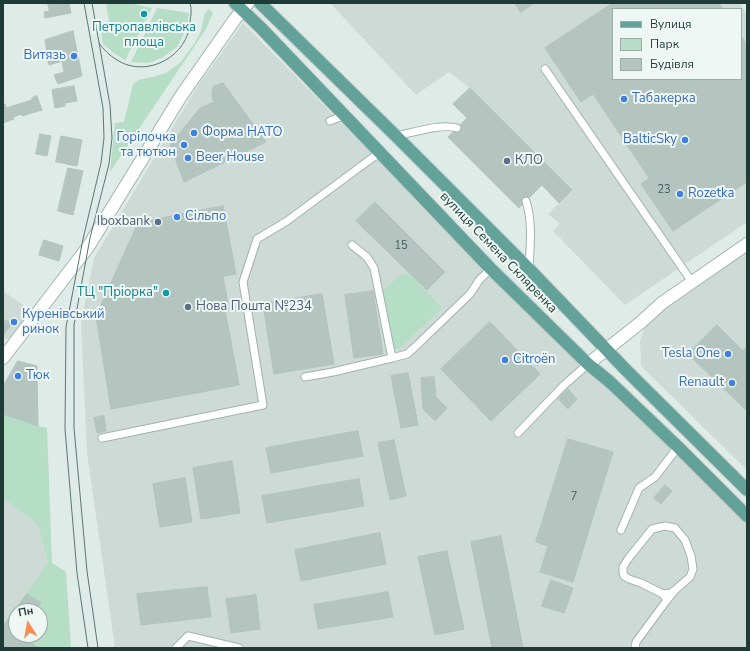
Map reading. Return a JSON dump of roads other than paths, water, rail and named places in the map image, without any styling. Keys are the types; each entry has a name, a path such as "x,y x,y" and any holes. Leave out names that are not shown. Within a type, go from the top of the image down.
{"main road":[{"name":"вулиця Семена Скляренка","path":"260,3 529,269 606,350 745,484"},
{"name":"вулиця Семена Скляренка","path":"242,5 262,28 491,269 588,364 610,382 678,447 747,516"}],"street":[{"path":"3,358 88,247 181,96 242,5"},
{"path":"588,364 640,323 662,303 747,244"}],"lane":[{"path":"545,69 692,282"},
{"path":"396,136 442,126 457,128"},
{"path":"102,438 263,405 256,373 243,282 257,239 287,220 381,152"},
{"path":"526,201 529,211 531,241 529,269"},
{"path":"352,245 367,258 374,268 392,358"},
{"path":"305,377 333,372 406,354 470,294 480,279 491,269"},
{"path":"518,433 563,386 588,364"},
{"path":"621,530 639,488 655,477 678,447"},
{"path":"635,646 665,597 692,574 693,569 691,556 685,540 675,528 665,526 652,530 628,559 623,572 624,576 629,579 641,583 665,597"},
{"path":"176,648 188,636 239,648"}],"tram line":[{"path":"84,3 103,108 104,138 101,163 83,239 66,327 65,429 77,573 88,648"},
{"path":"92,3 110,105 112,138 109,164 90,238 74,325 74,428 87,571 98,648"},
{"path":"99,43 117,60 129,65 141,67 164,61 174,54 182,45 188,34 191,14 190,3"}],"place":[{"name":"Петропавлівська площа","path":"144,14"},
{"name":"Витязь","path":"74,56"},
{"name":"Табакерка","path":"624,99"},
{"name":"Форма НАТО","path":"194,133"},
{"name":"BalticSky","path":"685,140"},
{"name":"Горілочка та тютюн","path":"184,145"},
{"name":"Beer House","path":"188,158"},
{"name":"КЛО","path":"507,161"},
{"name":"Rozetka","path":"680,194"},
{"name":"Сільпо","path":"177,217"},
{"name":"Iboxbank","path":"158,222"},
{"name":"ТЦ \"Пріорка\"","path":"166,293"},
{"name":"Нова Пошта №234","path":"188,307"},
{"name":"Куренівський ринок","path":"14,322"},
{"name":"Tesla One","path":"728,354"},
{"name":"Citroën","path":"505,360"},
{"name":"Тюк","path":"18,376"},
{"name":"Renault","path":"732,383"}]}
